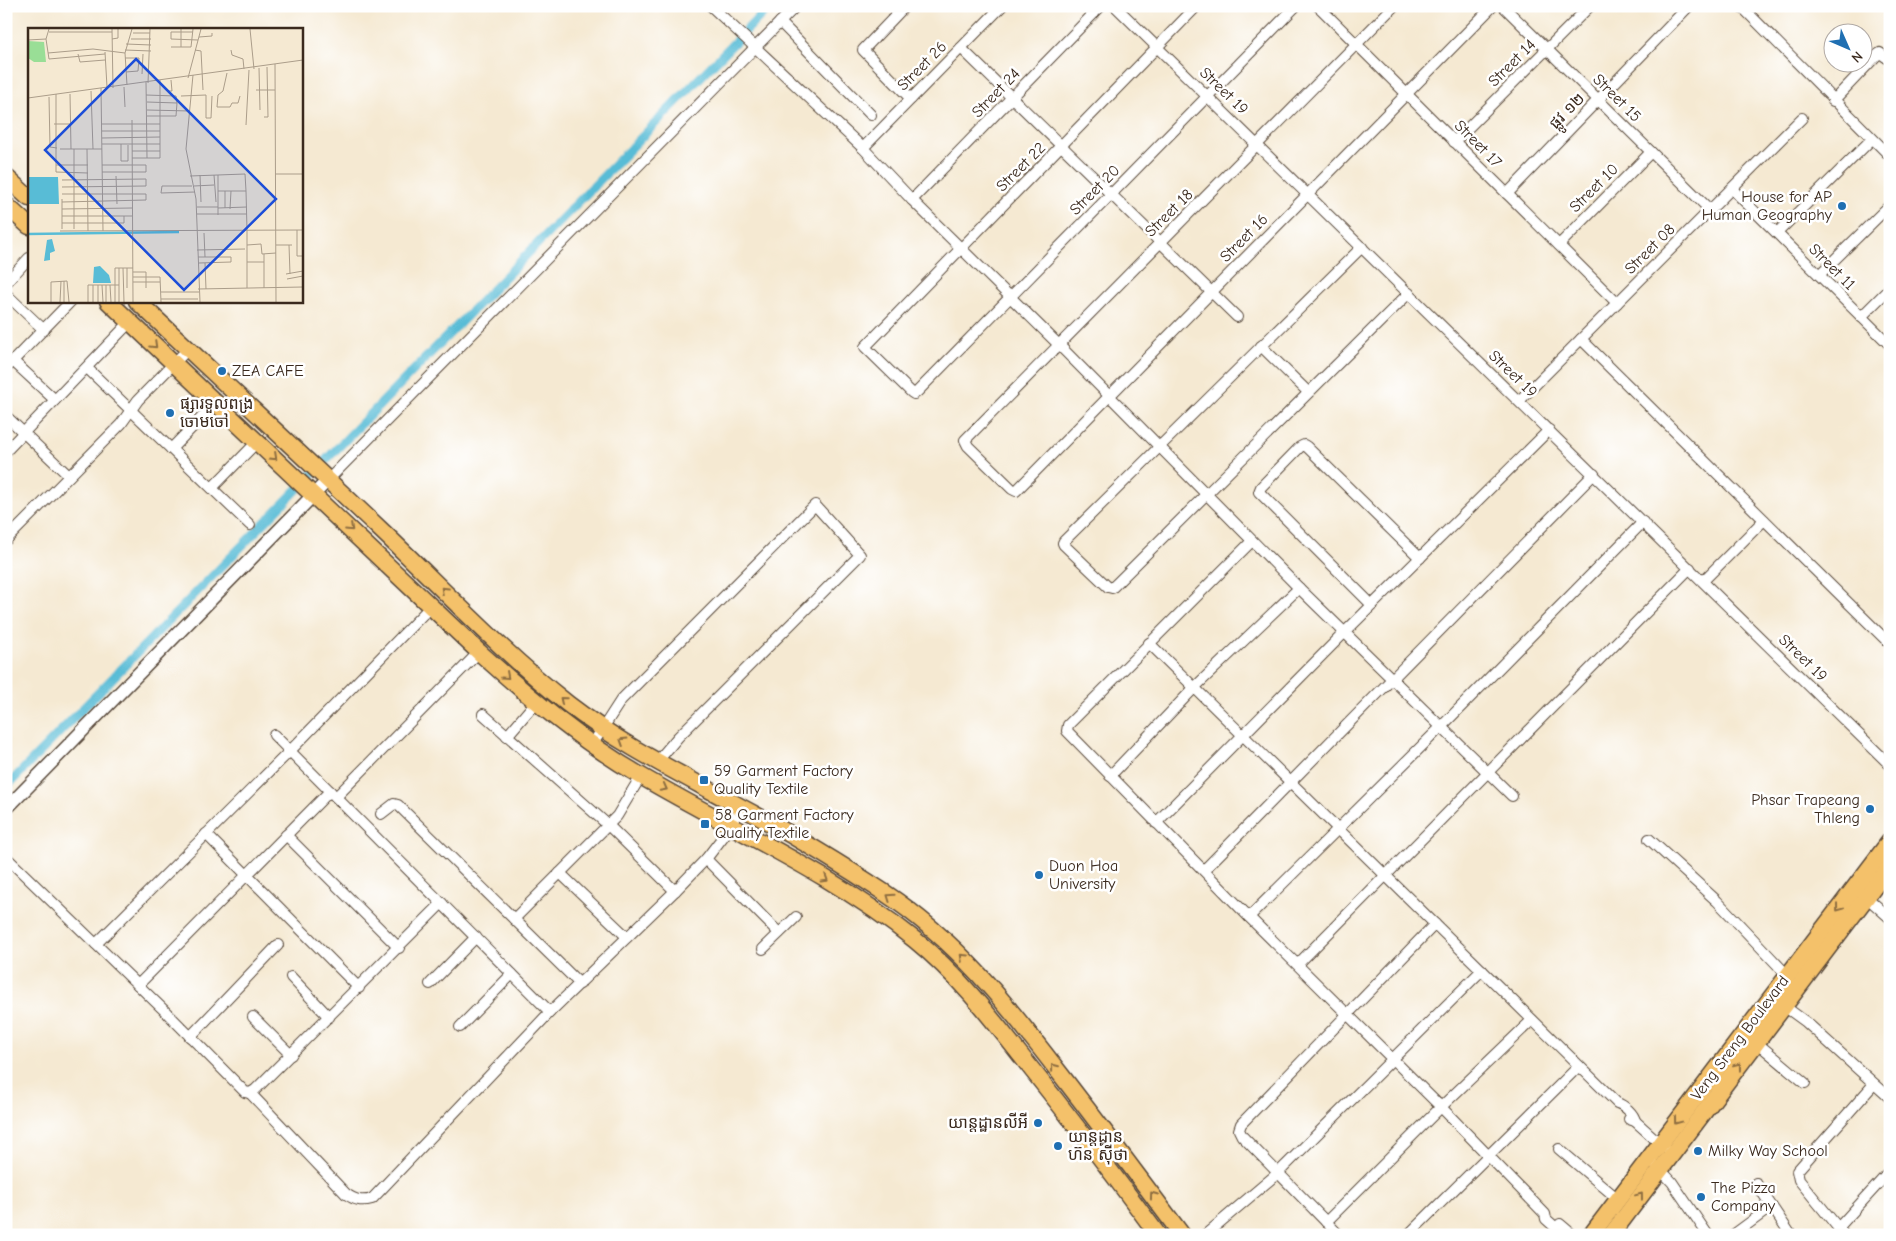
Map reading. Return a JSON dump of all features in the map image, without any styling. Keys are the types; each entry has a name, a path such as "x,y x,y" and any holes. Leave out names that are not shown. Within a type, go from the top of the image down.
{"main road":[{"path":"6,177 28,197"},
{"path":"6,205 28,225"},
{"path":"109,302 479,652 536,702 592,745 641,776 783,854 875,910 914,940 948,970 979,1004 1054,1098 1158,1235"},
{"path":"138,302 546,686 572,707 656,763 741,807 886,894 929,926 962,956 994,991 1139,1175 1182,1235"},
{"name":"Veng Sreng Boulevard","path":"1666,1149 1784,1006 1861,892 1890,841"},
{"name":"Veng Sreng Boulevard","path":"1611,1235 1655,1164 1788,976 1861,892 1890,866"},
{"path":"914,940 929,926"},
{"path":"979,1004 994,991"},
{"name":"Veng Sreng Boulevard","path":"1591,1235 1617,1201 1655,1164"}],"street":[{"path":"711,6 863,148 912,200 1110,396 1299,588 1512,796"},
{"path":"6,810 320,472 796,6"},
{"path":"905,6 863,50 911,99"},
{"name":"Street 26","path":"863,148 1002,6"},
{"name":"Street 24","path":"912,200 1101,6"},
{"name":"Street 19","path":"1115,6 1890,765"},
{"name":"Street 22","path":"914,394 865,347 1197,6"},
{"name":"Street 20","path":"914,394 1296,6"},
{"name":"Street 17","path":"1318,6 1617,303"},
{"name":"Street 18","path":"1016,490 1012,489 968,446 965,440 1394,6"},
{"name":"Street 16","path":"1016,490 1493,6"},
{"name":"Street 15","path":"1503,6 1710,210"},
{"name":"Street 14","path":"1454,142 1590,6"},
{"name":"ផ្លូវ ១២","path":"1507,194 1689,6"},
{"path":"1741,6 1833,101 1890,156"},
{"path":"780,22 871,115"},
{"path":"961,48 1237,317"},
{"path":"1833,101 1880,53 1890,60"},
{"name":"Street 08","path":"1519,401 1802,118"},
{"path":"1777,233 1872,139"},
{"name":"Street 10","path":"1559,245 1651,152"},
{"name":"Street 11","path":"1732,188 1890,345"},
{"path":"1819,275 1890,205"},
{"path":"1362,248 1064,541 1064,545 1110,589 1409,293"},
{"path":"6,283 28,259"},
{"path":"1861,316 1890,288"},
{"path":"6,294 44,330"},
{"path":"55,400 10,364 69,302"},
{"path":"6,451 130,322"},
{"path":"1580,339 1890,644"},
{"path":"1261,346 1308,392"},
{"path":"7,537 122,424 138,400 188,349"},
{"path":"87,368 250,525"},
{"path":"171,449 216,403"},
{"path":"6,416 69,476"},
{"path":"1156,823 1548,430"},
{"path":"212,488 257,442"},
{"path":"1372,605 1259,492 1300,447 1304,445 1420,558"},
{"path":"1204,870 1594,474"},
{"path":"592,745 621,700 815,505 860,555 678,737 656,763"},
{"path":"1703,581 1764,520"},
{"path":"1249,917 1337,828 1442,727 1643,522"},
{"path":"1252,541 1068,725 1067,731 1545,1214 1550,1215 1573,1235"},
{"path":"1298,964 1690,568"},
{"path":"1110,776 1195,687 1299,588"},
{"path":"96,944 431,606"},
{"path":"1150,643 1532,1020 1617,1103 1634,1116 1635,1121 1666,1149"},
{"path":"138,985 286,835 333,794 479,652"},
{"path":"507,736 536,702"},
{"path":"483,714 608,825 675,891"},
{"path":"274,735 550,1012"},
{"path":"514,919 617,816 641,776"},
{"path":"381,814 394,804 398,805 580,984"},
{"path":"6,857 245,1092 250,1093 346,1194 364,1201 372,1200 550,1012 706,859 732,825 741,807"},
{"path":"206,834 359,988"},
{"path":"286,835 399,948"},
{"path":"1649,839 1717,901 1788,976"},
{"path":"706,859 779,933"},
{"path":"560,873 627,937"},
{"path":"1861,892 1890,918"},
{"path":"250,1093 359,988 442,903"},
{"path":"763,949 796,917"},
{"path":"1339,1235 1242,1136 1239,1130 1241,1124 1435,924"},
{"path":"430,984 476,938"},
{"path":"190,1037 278,945"},
{"path":"1205,1235 1278,1173 1482,970"},
{"path":"460,1028 512,974"},
{"path":"291,977 329,1017"},
{"path":"1784,1006 1806,1022 1890,1098"},
{"path":"253,1017 291,1055"},
{"path":"1326,1222 1441,1107 1532,1020"},
{"path":"1756,1042 1805,1083"},
{"path":"1408,1235 1579,1066"},
{"path":"1874,1084 1797,1171 1799,1180 1841,1232 1890,1171"},
{"path":"1559,1149 1606,1188 1617,1201"},
{"path":"1655,1164 1672,1182 1708,1235"},
{"path":"1756,1183 1791,1235"},
{"path":"1733,1235 1771,1207"},
{"path":"1545,1214 1546,1220 1564,1235"}],"waterway":[{"path":"6,787 770,6"}],"place":[{"name":"House for AP Human Geography","path":"1842,206"},
{"name":"ZEA CAFE","path":"222,371"},
{"name":"ផ្សារទួលពង្រ ចោមចៅ","path":"170,413"},
{"name":"59 Garment Factory Quality Textile","path":"704,780"},
{"name":"Phsar Trapeang Thleng","path":"1870,809"},
{"name":"58 Garment Factory Quality Textile","path":"705,824"},
{"name":"Duon Hoa University","path":"1039,875"},
{"name":"យាន្ដដ្ឋានលីអី","path":"1038,1123"},
{"name":"យាន្ដដ្ឋាន ហ៊ន ស៊ីថា","path":"1058,1146"},
{"name":"Milky Way School","path":"1698,1151"},
{"name":"The Pizza Company","path":"1701,1197"}]}
